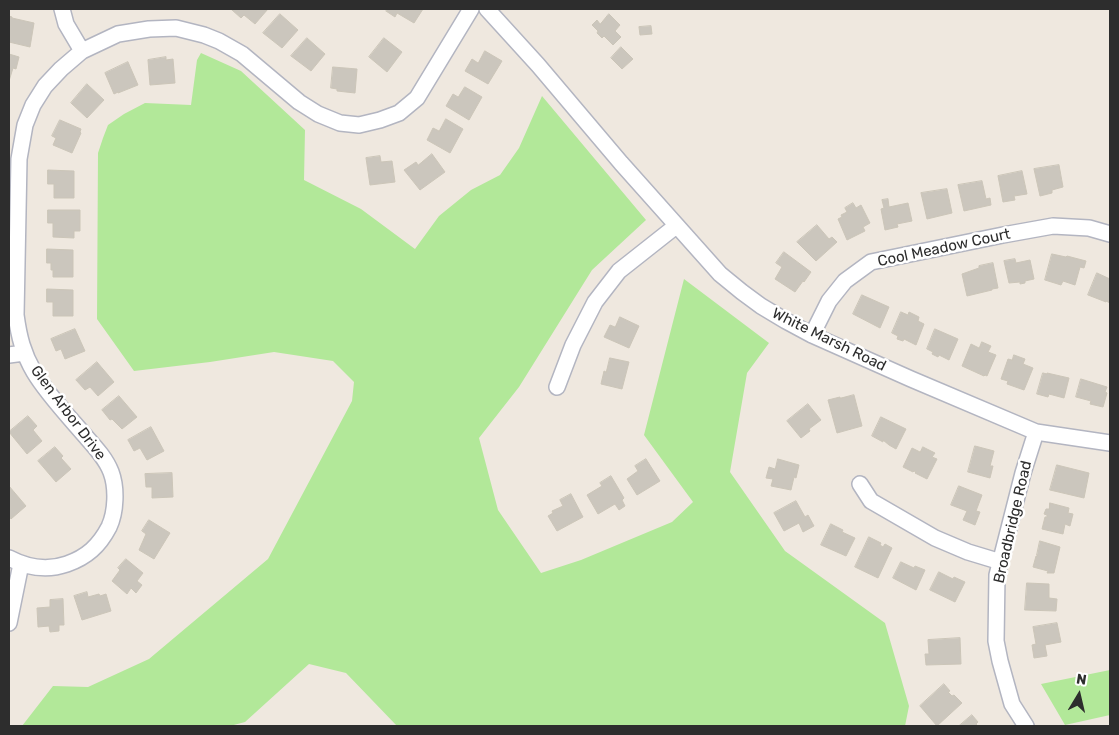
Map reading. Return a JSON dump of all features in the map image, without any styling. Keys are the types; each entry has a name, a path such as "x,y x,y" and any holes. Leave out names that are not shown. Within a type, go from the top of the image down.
{"street":[{"path":"62,9 66,24 82,51"},
{"name":"Glen Arbor Drive","path":"15,561 40,568 59,566 79,560 102,540 112,520 116,498 112,473 102,455 35,374 24,353 20,338 16,315 19,159 25,125 33,104 44,86 82,51 118,34 150,29 176,28 204,35 242,54 299,102 318,114 340,123 359,124 380,120 399,113 417,98 471,9"},
{"name":"White Marsh Road","path":"487,9 720,274 761,306 786,322 812,335 911,380 1036,432 1110,443"},
{"path":"557,387 572,345 595,302 619,271 676,226"},
{"name":"Cool Meadow Court","path":"812,335 829,301 844,281 871,262 1053,226 1089,228 1110,234"},
{"path":"9,355 24,353"},
{"name":"Broadbridge Road","path":"1026,726 1012,704 996,641 998,575 1023,473 1036,432"},
{"path":"860,484 871,501 935,538 968,552 1001,562"},
{"path":"9,623 15,561"}],"green space":[{"path":"201,53 241,71 305,130 304,180 361,209 415,249 439,216 471,190 500,175 519,148 542,96 646,220 592,270 519,387 479,438 498,510 541,573 581,560 672,522 693,502 644,435 684,279 769,343 747,373 730,472 785,551 885,623 909,706 905,726 397,726 346,673 309,664 245,722 230,726 22,726 53,686 88,687 149,659 268,559 352,401 354,382 333,361 274,352 134,371 97,319 98,153 108,125 145,103 191,105 197,60"},
{"path":"1110,670 1110,715 1065,725 1041,684"}],"building":[{"path":"268,9 255,24 244,15 241,18 232,10"},
{"path":"388,9 423,9 414,23 397,13 395,17 386,11"},
{"path":"280,14 298,30 282,48 263,33"},
{"path":"609,14 620,25 615,31 621,37 613,45 604,36 602,38 592,25 597,20 600,24"},
{"path":"9,16 34,23 30,47 9,42"},
{"path":"651,26 652,34 640,35 639,27"},
{"path":"307,38 325,54 311,71 291,56"},
{"path":"384,38 402,52 387,72 369,57"},
{"path":"621,47 633,59 622,69 611,58"},
{"path":"485,51 502,61 488,84 465,71 472,59 478,63"},
{"path":"9,54 19,57 16,69 13,68 9,81"},
{"path":"166,57 166,60 173,59 175,83 150,85 148,60"},
{"path":"128,62 138,85 114,94 105,73"},
{"path":"333,67 357,69 355,93 337,91 337,89 331,88"},
{"path":"87,84 104,100 87,118 71,103"},
{"path":"465,87 482,97 469,120 446,106 453,94 458,97"},
{"path":"446,119 463,129 450,153 427,140 433,128 439,131"},
{"path":"60,120 81,129 72,153 53,145 56,138 52,136"},
{"path":"432,154 445,172 420,190 404,170 416,162 418,165"},
{"path":"380,156 381,162 392,161 395,182 370,185 366,158"},
{"path":"1059,165 1063,187 1052,190 1052,193 1040,196 1034,169"},
{"path":"48,170 74,171 74,198 54,198 54,184 48,184"},
{"path":"1022,171 1027,194 1014,196 1015,200 1003,202 998,176"},
{"path":"982,181 986,199 990,198 991,205 964,211 958,185"},
{"path":"947,189 952,213 927,219 921,193"},
{"path":"888,199 889,207 908,203 912,221 897,224 898,227 885,230 881,209 884,208 882,200"},
{"path":"853,203 856,208 861,205 870,223 863,227 865,231 847,240 838,219 847,212 845,208"},
{"path":"48,210 80,210 80,231 74,231 74,238 53,237 53,223 48,223"},
{"path":"817,225 829,239 832,237 837,242 816,261 797,242"},
{"path":"47,249 73,250 73,277 53,277 51,263 47,263"},
{"path":"784,252 811,272 795,292 775,279 782,267 776,263"},
{"path":"1052,254 1086,261 1084,268 1080,267 1075,285 1063,281 1061,285 1045,280"},
{"path":"1015,259 1016,263 1030,260 1034,279 1020,284 1020,282 1009,283 1004,261"},
{"path":"993,263 998,288 967,296 962,274 979,268 979,266"},
{"path":"1097,273 1110,279 1110,303 1088,295"},
{"path":"47,289 73,290 73,316 53,316 53,302 47,302"},
{"path":"862,295 889,307 880,328 853,314"},
{"path":"901,312 908,315 909,312 919,317 918,321 924,324 916,345 904,339 903,341 897,339 898,336 892,333"},
{"path":"620,317 639,326 629,348 604,337 610,325 615,327"},
{"path":"75,329 85,351 65,359 61,349 56,351 51,339"},
{"path":"935,329 958,339 949,360 932,354 933,352 927,349"},
{"path":"982,342 991,346 988,352 996,355 987,376 962,366 971,344 979,348"},
{"path":"1014,355 1025,359 1023,364 1033,368 1024,390 1007,384 1008,381 1001,379 1008,359 1012,360"},
{"path":"610,358 629,362 622,389 601,384"},
{"path":"97,362 114,382 98,396 90,387 85,390 76,380"},
{"path":"1043,373 1069,378 1064,398 1049,394 1048,397 1037,394"},
{"path":"1081,379 1107,387 1103,407 1090,404 1091,401 1076,397"},
{"path":"854,395 862,426 837,433 828,400"},
{"path":"119,396 137,417 122,429 112,419 110,420 102,410"},
{"path":"808,404 821,420 801,438 787,421"},
{"path":"28,416 37,426 33,430 42,441 27,454 9,432"},
{"path":"881,417 906,429 896,449 883,440 883,442 872,436"},
{"path":"151,427 164,451 147,460 140,448 134,451 128,440"},
{"path":"975,446 994,451 990,466 993,466 990,478 968,472"},
{"path":"55,447 63,456 61,458 71,469 56,482 38,461"},
{"path":"923,447 935,453 932,457 937,459 927,479 903,467 912,448 920,452"},
{"path":"646,459 660,481 637,495 627,479 638,471 635,466"},
{"path":"778,459 799,465 791,490 771,486 773,479 766,478 769,467 775,469"},
{"path":"1057,465 1089,473 1084,498 1050,490"},
{"path":"172,473 173,497 152,498 152,487 146,487 145,474"},
{"path":"611,476 624,498 622,500 625,506 619,510 615,504 598,514 587,495 602,486 600,483"},
{"path":"9,486 26,506 11,519 9,516"},
{"path":"959,486 982,495 976,511 980,512 975,525 963,520 967,511 951,505"},
{"path":"571,494 583,517 557,531 548,516 553,513 552,511 563,506 560,500"},
{"path":"796,501 805,517 808,515 814,526 803,532 799,523 784,531 774,513"},
{"path":"1050,503 1069,508 1068,513 1073,514 1070,526 1065,524 1063,534 1042,529 1045,517 1047,517 1044,514 1046,509 1049,509"},
{"path":"149,520 170,533 154,559 139,550 146,534 142,531"},
{"path":"831,524 855,538 846,556 821,545"},
{"path":"869,537 881,543 880,545 883,547 885,544 892,548 878,578 855,567"},
{"path":"1040,541 1060,547 1054,573 1047,573 1048,571 1033,567 1038,555"},
{"path":"126,559 143,573 137,581 142,585 136,593 131,588 127,594 112,581 120,570 118,568"},
{"path":"901,562 914,568 915,566 925,570 916,590 893,578"},
{"path":"939,572 953,579 954,577 965,582 955,602 930,590"},
{"path":"1027,583 1049,584 1049,598 1057,599 1056,611 1025,610"},
{"path":"87,592 88,597 106,594 111,611 82,620 74,596"},
{"path":"63,599 64,625 59,625 59,631 50,632 49,626 38,627 37,608 50,607 50,600"},
{"path":"1057,623 1061,642 1045,645 1047,656 1034,658 1032,645 1036,644 1033,627"},
{"path":"960,638 961,664 926,665 925,654 929,654 928,640"},
{"path":"944,684 950,691 948,692 962,703 937,726 920,706"},
{"path":"972,715 978,722 976,724 978,726 959,726"}]}
